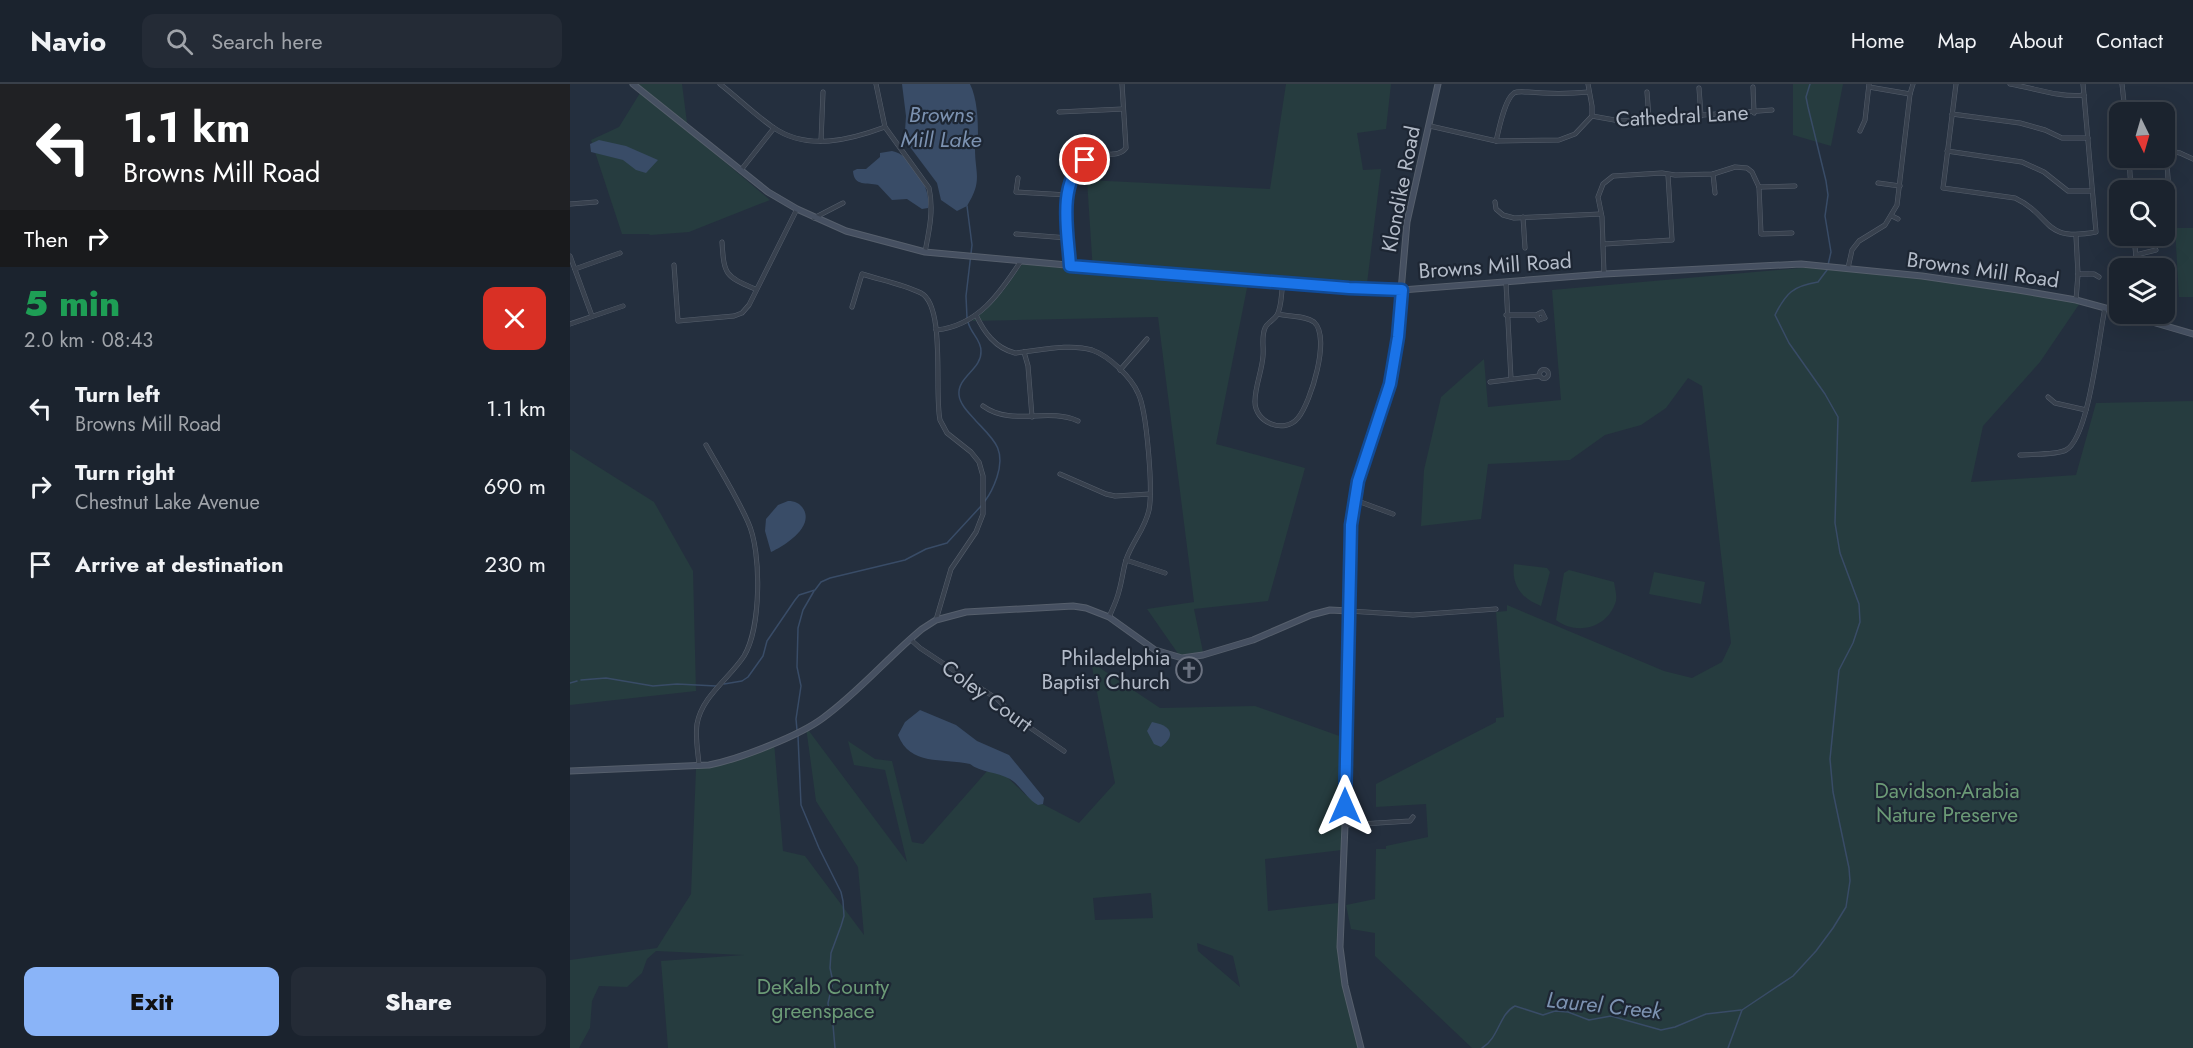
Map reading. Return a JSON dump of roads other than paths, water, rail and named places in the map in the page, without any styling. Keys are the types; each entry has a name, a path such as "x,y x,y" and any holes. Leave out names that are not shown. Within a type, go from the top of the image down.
{"main road":[{"name":"Browns Mill Road","path":"633,84 768,192 797,209 813,218 884,243 925,252 1070,266 1349,288 1402,290 1605,274 1801,264 1922,276 2076,300 2109,309"},
{"name":"Klondike Road","path":"1361,1048 1345,985 1340,947 1354,500 1358,481 1390,384 1398,337 1407,222 1438,84"},
{"path":"2165,324 2193,334"},
{"path":"570,771 699,766 724,762 810,726 834,710 910,639 936,620 966,612 1073,606 1086,608 1109,616 1155,650 1182,658 1203,655 1253,640 1311,615 1330,610 1349,611"}],"street":[{"path":"720,84 774,128 797,137 821,141 840,140 885,127"},
{"path":"876,84 885,127 929,188 931,217 925,252"},
{"path":"1070,266 1066,195 1071,177 1085,160 1098,155 1119,154 1126,148 1122,84"},
{"path":"1430,126 1496,141 1559,140 1575,134 1592,116 1588,84"},
{"path":"1848,268 1852,250 1859,241 1885,225 1897,205 1913,84"},
{"path":"1956,84 1942,190 2015,198 2024,202 2058,233 2076,236 2096,232 2083,84"},
{"path":"2010,84 2066,97 2084,95"},
{"path":"2122,84 2124,102"},
{"path":"1860,131 1865,120 1869,86 1910,94"},
{"path":"1753,87 1754,113"},
{"path":"1699,88 1701,116"},
{"path":"1496,141 1502,115 1514,93 1521,91 1561,94 1589,92"},
{"path":"821,141 822,92"},
{"path":"1647,92 1649,118"},
{"path":"1059,112 1123,110"},
{"name":"Cathedral Lane","path":"1592,116 1615,121 1772,110"},
{"path":"1952,114 2020,123 2045,130 2062,138 2088,138"},
{"path":"741,170 774,128"},
{"path":"1947,151 2022,162 2044,172 2068,191 2092,191"},
{"path":"2175,152 2193,159"},
{"path":"1605,274 1599,191 1609,178 1662,173 1668,175 1713,174 1735,166 1747,168 1752,172 1759,188 1761,234 1792,232"},
{"path":"1752,172 1757,168"},
{"path":"1713,174 1715,193"},
{"path":"1604,244 1672,240 1668,175"},
{"path":"1018,178 1017,192 1066,195"},
{"path":"1878,183 1900,186"},
{"path":"1759,188 1795,186"},
{"path":"570,204 596,202"},
{"path":"1495,202 1496,209 1510,218 1601,213"},
{"path":"813,218 843,203"},
{"path":"674,265 678,321 734,316 745,310 797,209"},
{"path":"1892,216 1898,219"},
{"path":"1523,218 1524,248"},
{"path":"1016,234 1068,238"},
{"path":"2076,236 2078,274 2076,300"},
{"path":"722,242 726,273 733,279 755,289"},
{"path":"2135,246 2136,258"},
{"path":"2136,255 2156,250"},
{"path":"575,269 620,253"},
{"path":"570,256 592,316"},
{"path":"936,330 958,326 992,303 1021,260"},
{"path":"852,307 862,274 921,293 932,306 936,330 940,420 947,433 976,458 982,471 983,514 980,524 951,569 936,620"},
{"path":"2078,274 2094,274 2098,277"},
{"path":"1278,314 1306,318 1320,327 1321,339 1318,364 1300,415 1290,423 1280,425 1269,423 1259,417 1255,398 1263,357 1264,329 1278,314 1283,282"},
{"path":"1506,283 1511,379"},
{"path":"570,324 622,306"},
{"path":"2020,455 2065,451 2075,443 2086,410 2094,374 2104,308"},
{"path":"976,315 984,330 1000,348 1015,353 1064,348 1086,349 1101,355 1134,385 1142,404 1150,494 1146,522 1126,560 1119,594 1109,616"},
{"path":"1506,315 1536,315"},
{"path":"1120,370 1147,339"},
{"path":"1023,352 1028,366 1032,417"},
{"path":"1490,382 1539,376"},
{"path":"2048,398 2055,403 2086,410"},
{"path":"983,406 992,413 1002,416 1058,415 1078,421"},
{"path":"699,766 697,729 701,710 708,698 743,657 753,636 757,613 756,561 749,523 706,445"},
{"path":"1060,474 1115,496 1150,494"},
{"path":"1354,500 1393,514"},
{"path":"1126,560 1166,573"},
{"path":"1349,611 1413,615 1496,609"},
{"name":"Coley Court","path":"910,639 997,699 1019,720 1064,751"},
{"path":"1345,825 1410,821 1413,817"}],"water":[{"name":"Browns Mill Lake","path":"902,84 970,84 977,116 978,135 975,148 977,183 967,206 957,211 941,200 937,183 910,147 905,131 906,116"},
{"path":"599,140 626,146 658,160 646,173 636,170 623,160 591,152 590,144"},
{"path":"892,151 906,158 919,174 927,191 928,208 922,209 907,199 892,200 878,185 856,180 853,171 866,169 880,157 880,153"},
{"path":"788,501 797,503 804,510 806,517 804,523 796,536 771,552 765,531 766,519 778,505"},
{"path":"920,710 956,725 977,741 1009,755 1044,798 1043,804 1038,805 1014,782 1005,777 970,764 928,759 910,752 898,735 905,722"},
{"path":"1152,722 1163,725 1169,731 1169,738 1161,747 1154,744 1147,731"}],"waterway":[{"path":"1810,84 1806,97 1828,195 1825,216 1831,252 1828,265"},
{"path":"967,206 972,245 966,296 967,318"},
{"path":"1728,1048 1742,1010 1793,976 1833,928 1846,907 1850,881 1833,792 1830,759 1839,670 1853,643 1860,622 1859,604 1840,553 1835,523 1838,417 1825,394 1789,343 1775,315 1791,292 1796,288 1818,282 1827,270"},
{"path":"968,322 981,351 978,363 962,383 959,395 966,409 997,446 1000,459 996,480 985,501"},
{"path":"724,684 742,681 748,677 763,656 767,641 799,595 815,590 821,582 830,578 905,560 926,549 947,543 982,505"},
{"path":"797,730 796,719 801,686 797,667 798,628 803,610 814,591"},
{"path":"581,680 606,678 653,686 677,684 716,686"},
{"path":"570,683 577,681"},
{"path":"798,736 801,805 843,901 844,916 831,953 830,968 833,982 828,1003 835,1048"},
{"name":"Laurel Creek","path":"1482,1048 1488,1044 1505,1015 1515,1006 1543,1015 1555,1011 1568,1012 1589,1020 1611,1016 1661,1030 1675,1027 1706,1014 1741,1010"}],"place":[{"name":"Philadelphia Baptist Church","path":"1189,670"}],"park label":[{"name":"Davidson-Arabia Nature Preserve","path":"1947,803"},
{"name":"DeKalb County greenspace","path":"823,999"}]}
